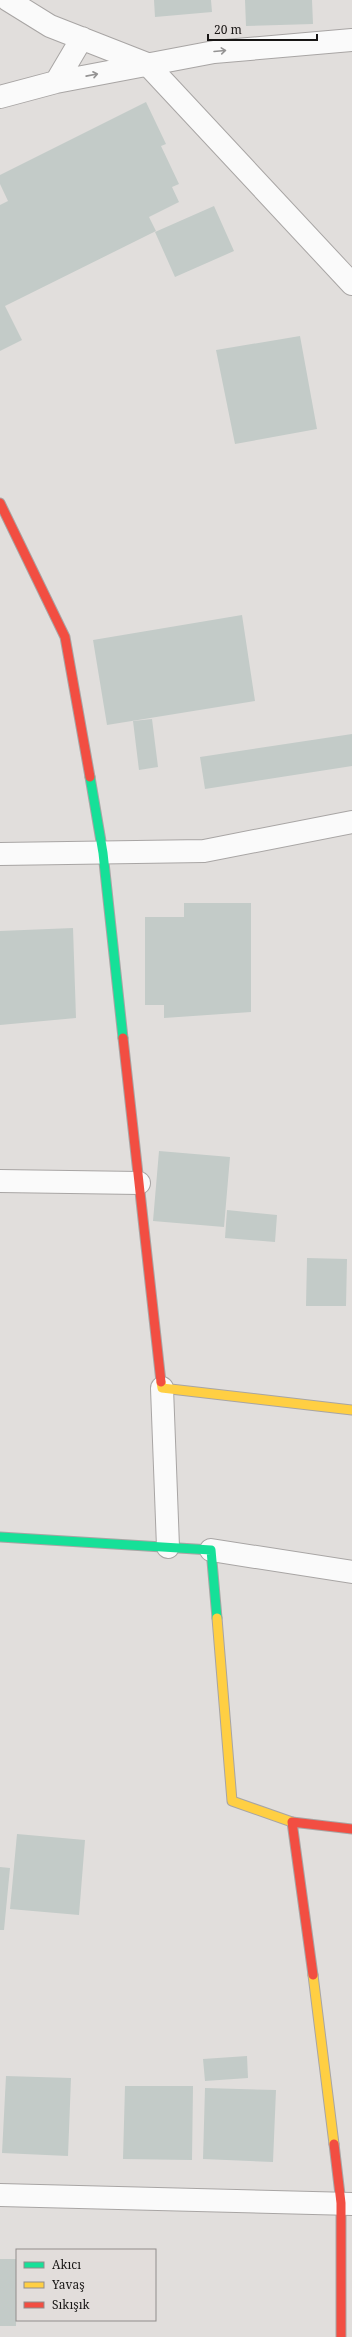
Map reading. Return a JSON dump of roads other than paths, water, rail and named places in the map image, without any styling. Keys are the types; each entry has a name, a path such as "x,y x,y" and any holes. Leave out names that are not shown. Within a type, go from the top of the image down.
{"street":[{"path":"8,0 50,26 147,64 352,284"},
{"path":"56,82 82,38"},
{"path":"0,97 56,82 214,52 352,40"},
{"path":"0,503 65,637 103,853 162,1388 168,1547"},
{"path":"0,854 204,851 352,822"},
{"path":"0,1181 139,1183"},
{"path":"162,1388 352,1410"},
{"path":"0,1537 210,1550 352,1572"},
{"path":"210,1550 232,1801 292,1822 352,1829"},
{"path":"292,1822 300,1890 346,2204 342,2337"},
{"path":"0,2195 346,2204"}]}
